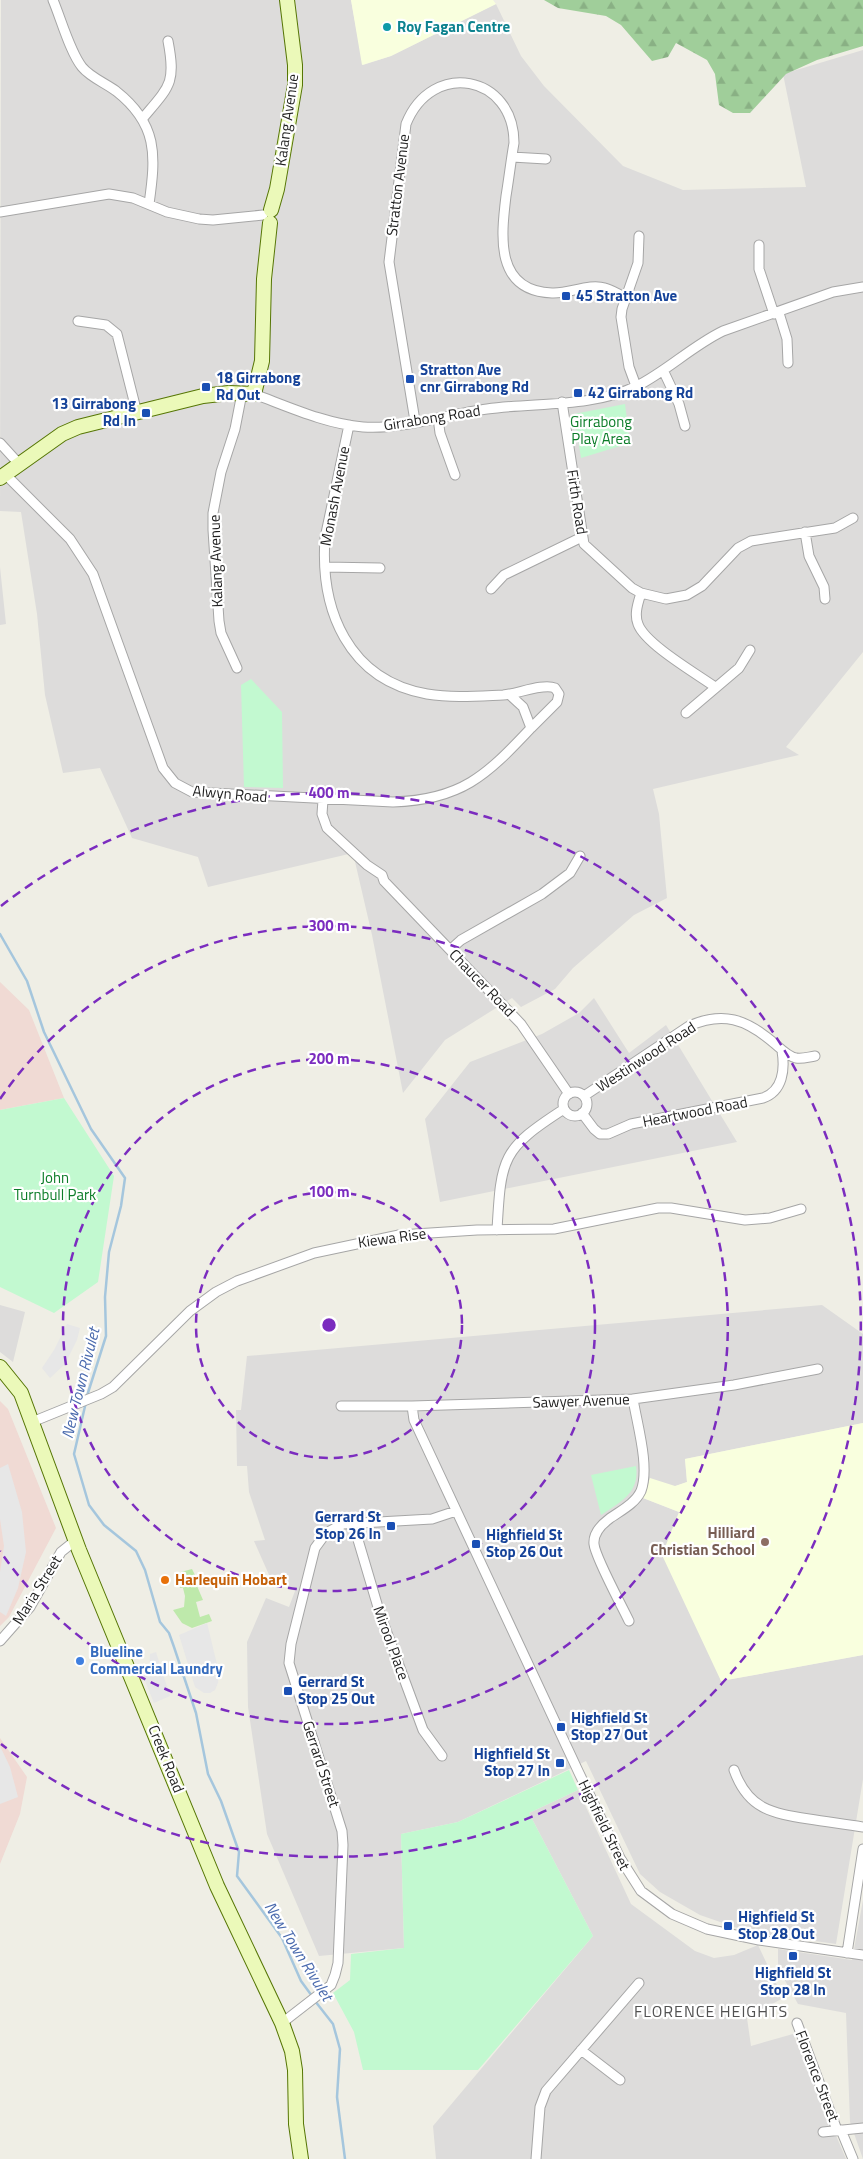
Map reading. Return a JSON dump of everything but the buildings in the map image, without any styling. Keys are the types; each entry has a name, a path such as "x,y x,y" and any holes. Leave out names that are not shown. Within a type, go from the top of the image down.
{"street":[{"path":"53,0 80,65 124,98 143,118 153,152 149,204"},
{"name":"Kalang Avenue","path":"237,668 221,633 212,530 216,494 235,429 262,361 268,216 277,189 295,85 295,66 287,0"},
{"path":"143,118 162,95 171,80 172,65 168,41"},
{"name":"Stratton Avenue","path":"415,421 389,262 406,124 415,105 429,92 438,87 457,83 478,86 496,97 507,112 514,131 502,236 505,257 514,276 521,284 541,292 562,293 600,287 626,298"},
{"path":"512,157 546,159"},
{"path":"0,212 109,194 133,198 182,217 223,219 268,216"},
{"path":"636,386 629,366 622,327 622,309 638,263 640,236"},
{"path":"759,246 759,270 787,338 788,363"},
{"name":"Girrabong Road","path":"3,476 70,430 203,396 248,394 320,418 349,425 379,427 488,409 602,396 636,386 715,334 776,314 833,292 863,287"},
{"path":"78,321 106,325 117,334 137,413"},
{"path":"663,370 680,404 685,426"},
{"name":"Firth Road","path":"562,402 584,544 641,593"},
{"path":"438,418 440,433 455,475"},
{"name":"Monash Avenue","path":"349,425 325,538 325,567 333,616 340,632 361,660 383,677 411,690 426,693 457,696 510,695 548,687 558,691"},
{"path":"0,443 20,465"},
{"name":"Alwyn Road","path":"3,476 70,539 93,574 159,757 168,776 183,788 201,794 323,800 408,802 425,800 455,792 482,776 557,702 558,691"},
{"path":"715,687 665,652 643,632 636,615 641,593 666,599 687,595 702,586 744,544 759,538 835,528 853,518"},
{"path":"805,532 809,556 824,587 825,599"},
{"path":"490,589 504,575 582,537"},
{"name":"Monash Avenue","path":"325,567 380,568"},
{"path":"686,714 739,668 750,650"},
{"path":"510,695 523,707 531,728"},
{"name":"Chaucer Road","path":"323,800 322,814 327,828 367,865 382,875 384,881 521,1024 568,1094"},
{"path":"451,949 461,940 542,894 570,873 580,856"},
{"name":"Westinwood Road","path":"584,1096 689,1026 702,1020 718,1017 732,1018 747,1024 794,1058 815,1056"},
{"name":"Heartwood Road","path":"582,1113 594,1130 600,1134 608,1134 631,1124 763,1098 771,1095 780,1083 784,1063 782,1050"},
{"path":"578,1092 584,1096 586,1107 582,1113 571,1116 564,1109 564,1100 568,1094 578,1092"},
{"path":"497,1230 501,1176 510,1153 525,1136 564,1109"},
{"name":"Kiewa Rise","path":"32,1422 101,1394 128,1374 190,1311 228,1285 314,1254 382,1238 420,1233 560,1228 658,1208 671,1208 745,1220 770,1218 801,1209"},
{"name":"Creek Road","path":"0,1367 21,1393 76,1540 217,1886 282,2023 292,2051 295,2070 296,2124 301,2159"},
{"name":"Sawyer Avenue","path":"341,1406 412,1406 634,1399 734,1385 818,1369"},
{"path":"629,1621 594,1545 597,1532 601,1526 638,1497 643,1484 644,1468 634,1399"},
{"name":"Highfield Street","path":"412,1406 414,1420 456,1511 620,1858 641,1891 672,1914 707,1929 758,1940 863,1955"},
{"name":"Gerrard Street","path":"282,2023 327,1989 333,1980 338,1963 342,1831 290,1670 289,1654 318,1542 331,1530 343,1524 432,1519 456,1511"},
{"name":"Mirool Place","path":"353,1523 380,1614 423,1730 442,1756"},
{"name":"Maria Street","path":"0,1641 30,1607 61,1552 76,1540"},
{"path":"734,1770 746,1794 766,1810 784,1815 863,1827"},
{"path":"847,1953 863,1849"},
{"path":"536,2159 540,2107 551,2084 639,1983"},
{"name":"Florence Street","path":"797,2023 852,2159"},
{"path":"581,2050 620,2080"},
{"path":"823,2132 863,2128"}],"shaded area":[{"path":"1,0 351,0 363,65 391,56 496,4 521,56 544,86 623,166 683,190 806,187 783,74 863,50 863,652 786,747 799,755 653,789 659,814 667,898 634,915 573,968 555,989 521,1007 512,998 445,1040 403,1093 372,935 353,853 208,887 198,857 132,838 100,768 63,773 45,695 37,614 21,512 0,511"},
{"path":"351,0 493,0 496,4 391,56 362,65"},
{"path":"0,567 6,624 0,625"},
{"path":"0,982 29,1010 64,1098 0,1110"},
{"path":"594,998 629,1053 666,1025 737,1142 440,1202 425,1119 470,1062 542,1034 579,1013"},
{"path":"0,1305 25,1312 13,1362 0,1352"},
{"path":"822,1305 863,1334 863,1423 685,1459 687,1482 643,1498 679,1512 721,1681 863,1655 863,1779 836,1944 749,1932 700,1915 660,1892 640,1874 586,1761 458,1822 401,1834 404,1948 319,1956 267,1834 248,1707 247,1642 266,1598 289,1607 295,1591 270,1577 254,1541 265,1540 249,1492 247,1466 237,1466 236,1410 241,1410 247,1356"},
{"path":"67,1324 80,1328 77,1340 65,1364 50,1378 42,1368 54,1350"},
{"path":"0,1401 8,1409 56,1528 9,1617 0,1626"},
{"name":"Hilliard Christian School","path":"863,1423 863,1655 721,1681 662,1555 679,1512 643,1498 650,1478 675,1486 687,1482 685,1459"},
{"path":"8,1464 22,1512 26,1552 18,1588 6,1616 0,1612 0,1572 4,1546 0,1519 0,1468"},
{"path":"207,1623 219,1673 215,1690 210,1693 204,1693 195,1687 179,1635"},
{"path":"156,1652 170,1696 154,1703 143,1676 149,1673 150,1654"},
{"path":"0,1738 27,1777 20,1814 0,1864"},
{"path":"0,1746 10,1767 18,1797 0,1804"},
{"path":"578,1790 631,1904 695,1951 714,1958 734,1955 758,1945 783,1998 747,2018 751,2046 793,2034 846,2159 436,2159 433,2126 593,1936 529,1813"},
{"path":"863,1900 863,2159 850,2122 846,2013 798,2004 778,1968 778,1949 852,1960"}],"green space":[{"path":"544,0 863,0 863,46 817,60 786,74 750,113 733,113 719,105 715,74 707,60 676,43 668,57 652,61 621,25 606,16 558,8"},
{"name":"Girrabong Play Area","path":"625,404 630,443 581,458 574,414"},
{"path":"251,679 282,712 283,788 244,787 241,685"},
{"name":"John Turnbull Park","path":"64,1098 114,1176 98,1282 54,1313 0,1287 0,1110"},
{"path":"636,1466 635,1483 632,1490 621,1501 601,1515 591,1475"},
{"path":"192,1569 200,1585 197,1586 203,1600 196,1602 200,1617 209,1614 212,1621 192,1628 182,1623 173,1610 184,1607 185,1596 183,1588 180,1588 177,1573"},
{"path":"569,1770 578,1790 529,1813 593,1936 478,2070 363,2070 354,2032 333,1993 350,1980 351,1954 404,1948 401,1834 458,1822"}],"waterway":[{"name":"New Town Rivulet","path":"0,934 27,981 44,1032 91,1129 125,1178 121,1206 109,1252 105,1297 106,1336 87,1396"},
{"name":"New Town Rivulet","path":"86,1402 74,1454 89,1505 104,1525 136,1551 145,1570 160,1622 169,1633 196,1713 208,1774 221,1801 239,1852 237,1876 282,1938 301,1981 312,1996"},
{"name":"New Town Rivulet","path":"315,2001 333,2024 340,2049 337,2097 345,2159"}],"place":[{"name":"Roy Fagan Centre","path":"387,27"},
{"name":"45 Stratton Ave","path":"566,296"},
{"name":"Stratton Ave cnr Girrabong Rd","path":"410,379"},
{"name":"18 Girrabong Rd Out","path":"206,387"},
{"name":"42 Girrabong Rd","path":"578,393"},
{"name":"13 Girrabong Rd In","path":"146,413"},
{"name":"Gerrard St Stop 26 In","path":"391,1526"},
{"name":"Hilliard Christian School","path":"765,1542"},
{"name":"Highfield St Stop 26 Out","path":"476,1544"},
{"name":"Harlequin Hobart","path":"165,1580"},
{"name":"Blueline Commercial Laundry","path":"80,1661"},
{"name":"Gerrard St Stop 25 Out","path":"288,1691"},
{"name":"Highfield St Stop 27 Out","path":"561,1727"},
{"name":"Highfield St Stop 27 In","path":"560,1763"},
{"name":"Highfield St Stop 28 Out","path":"728,1926"},
{"name":"Highfield St Stop 28 In","path":"793,1956"}],"district":[{"name":"FLORENCE HEIGHTS","path":"711,2011"}]}
